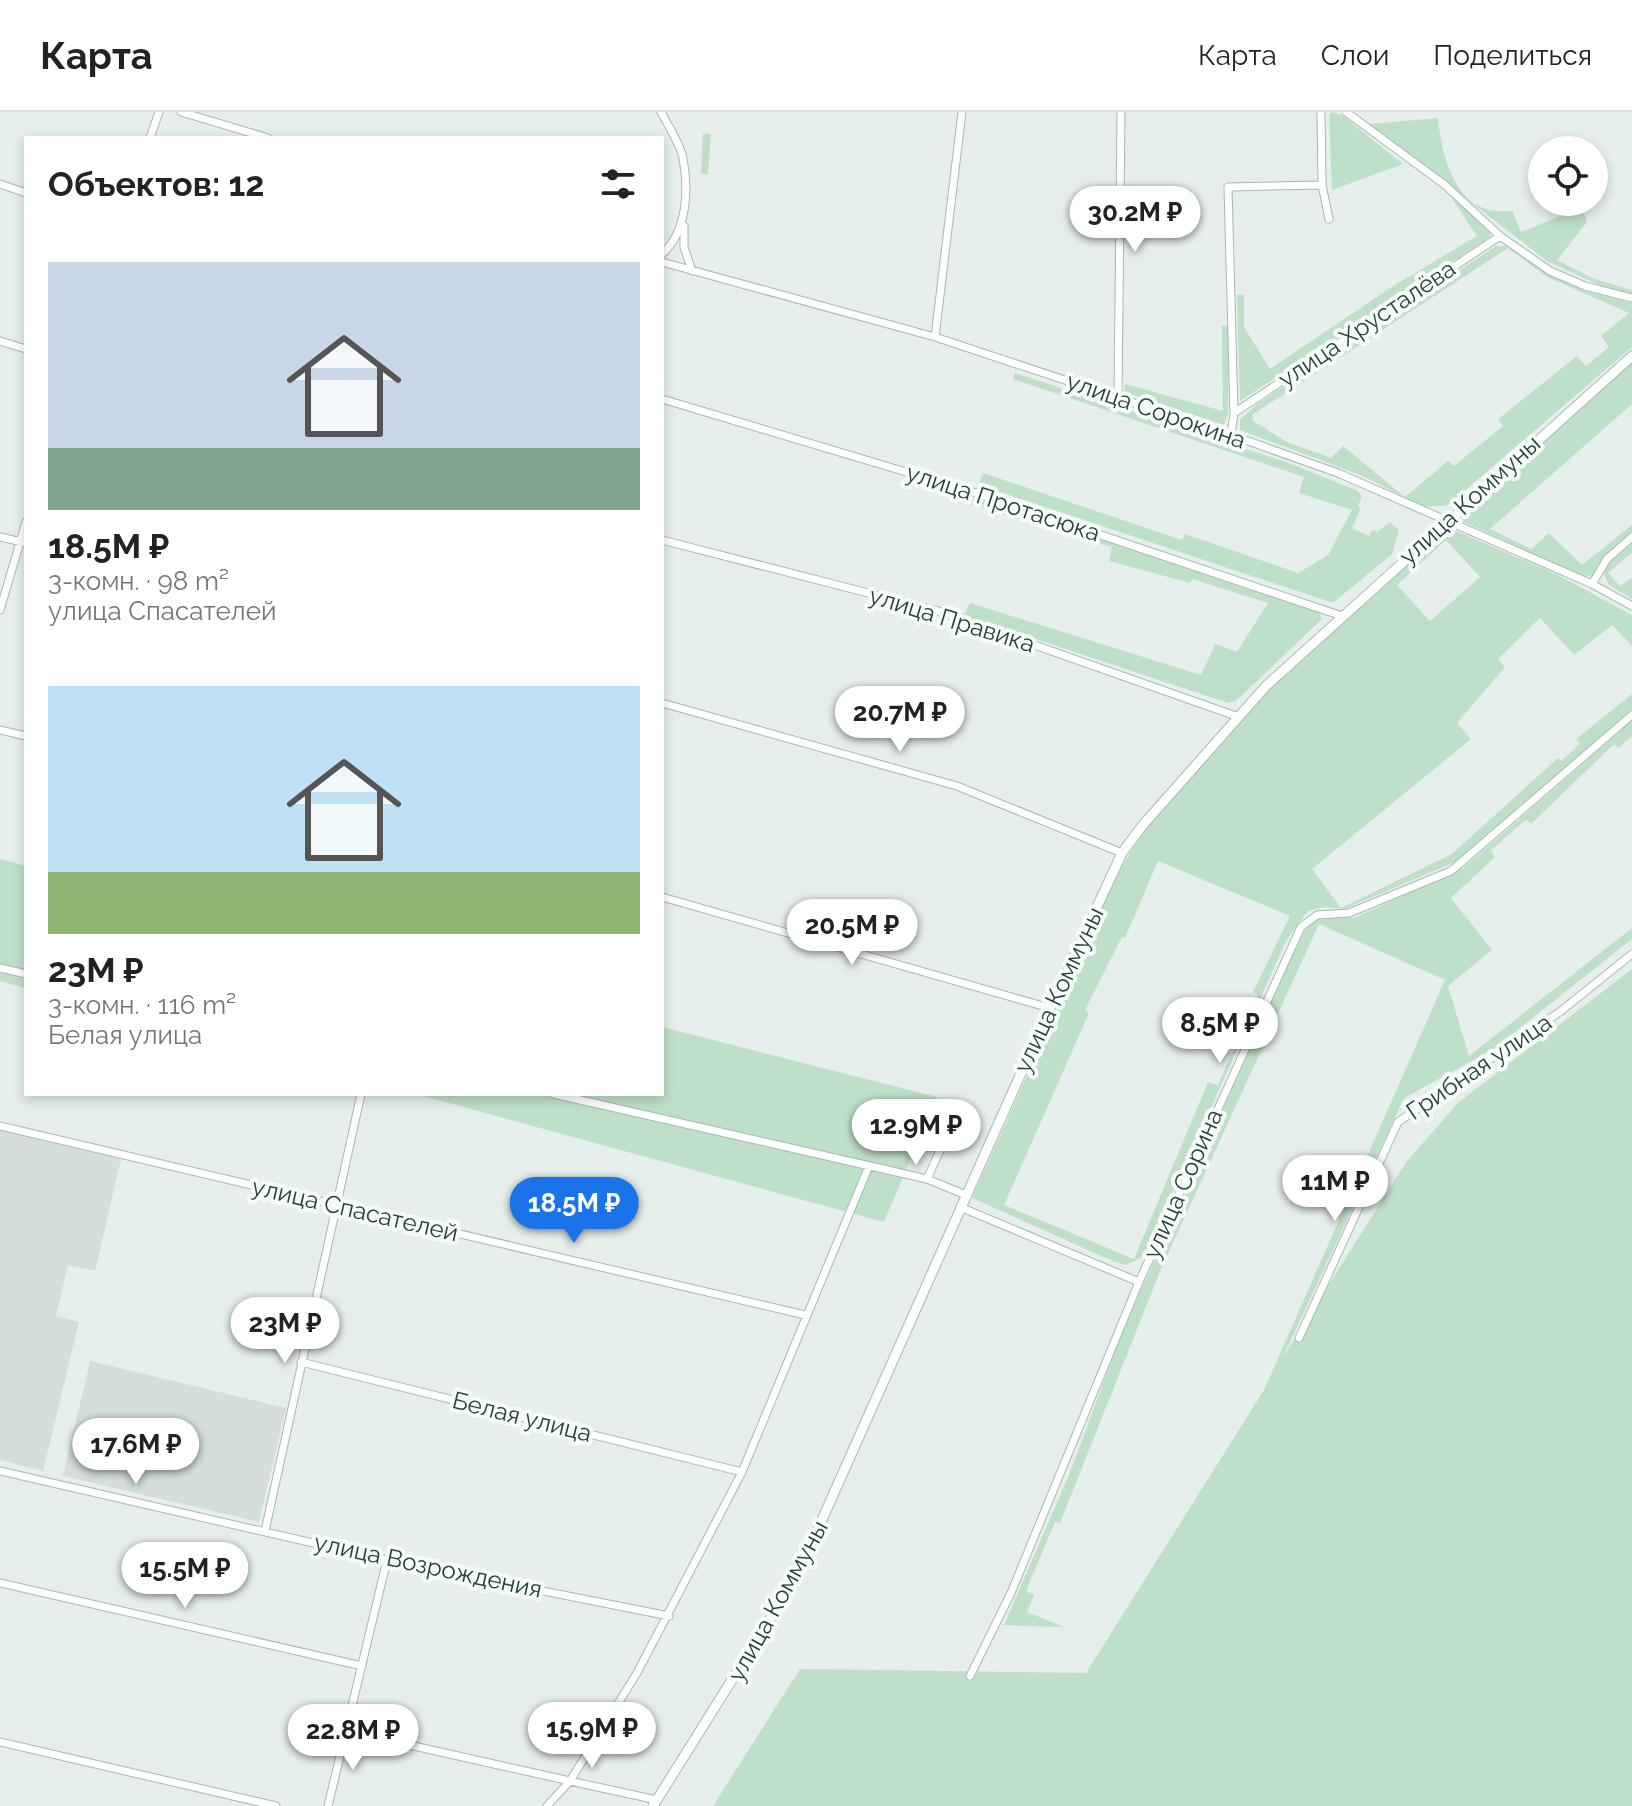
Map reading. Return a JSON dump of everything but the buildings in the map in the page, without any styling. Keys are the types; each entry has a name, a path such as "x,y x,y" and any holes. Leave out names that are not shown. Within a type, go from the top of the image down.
{"street":[{"path":"151,136 159,112"},
{"path":"181,112 261,136"},
{"path":"661,112 683,157 684,247 692,271"},
{"path":"935,337 962,112"},
{"path":"1118,397 1121,112"},
{"path":"1321,112 1322,185 1329,219"},
{"path":"1346,112 1445,185 1500,236 1560,276 1632,298"},
{"path":"0,184 24,192"},
{"path":"1231,435 1234,413 1228,187 1322,185"},
{"path":"664,252 674,244 684,221"},
{"name":"улица Хрусталёва","path":"1234,413 1500,236"},
{"name":"улица Сорокина","path":"664,263 935,337 1231,435 1338,473 1443,522 1592,584 1632,606"},
{"path":"0,341 24,348"},
{"name":"улица Коммуны","path":"655,1803 797,1576 960,1207 1122,853 1236,716 1443,522 1632,356"},
{"name":"улица Протасюка","path":"664,400 973,492 1342,616"},
{"path":"0,537 23,543 0,610"},
{"path":"1592,584 1612,553 1632,537"},
{"name":"улица Правика","path":"664,541 938,611 1236,716"},
{"path":"664,704 957,786 1122,853"},
{"name":"улица Сорина","path":"970,1676 1011,1593 1139,1282 1301,927 1317,915 1349,913 1451,871 1632,715"},
{"path":"0,730 24,736"},
{"path":"664,898 1050,1008"},
{"name":"Грибная улица","path":"1299,1338 1398,1122 1561,1011 1632,954"},
{"path":"0,968 24,974"},
{"path":"265,1531 361,1096"},
{"path":"563,1096 927,1179 966,1195"},
{"path":"927,1179 960,1106"},
{"name":"улица Спасателей","path":"0,1126 805,1315"},
{"path":"547,1806 570,1781 669,1616 742,1472 869,1166"},
{"path":"960,1207 1139,1282"},
{"name":"Белая улица","path":"301,1362 742,1472"},
{"name":"улица Возрождения","path":"0,1471 387,1560 669,1616"},
{"path":"328,1806 387,1560"},
{"path":"0,1583 362,1666"},
{"path":"347,1731 655,1803"},
{"path":"0,1742 276,1806"}],"shaded area":[{"path":"0,1130 121,1159 95,1271 68,1265 56,1316 79,1322 43,1471 0,1460"},
{"path":"90,1361 286,1408 259,1522 63,1476"}],"green space":[{"path":"1332,112 1342,115 1403,164 1332,190 1329,115"},
{"path":"1438,118 1445,158 1456,184 1464,194 1486,209 1512,211 1521,232 1560,216 1585,216 1587,222 1557,260 1592,278 1632,290 1632,294 1599,285 1547,261 1369,124"},
{"path":"703,134 711,134 708,174 701,174"},
{"path":"1449,194 1490,231 1490,237 1240,401 1237,295 1244,295 1244,327 1270,369 1390,288 1477,236"},
{"path":"1496,246 1505,246 1581,286 1632,303 1632,347 1448,505 1424,507 1363,476 1240,430 1240,420 1257,404","holes":["1508,248 1547,277 1629,313 1601,336 1609,347 1586,366 1577,356 1498,419 1503,426 1454,466 1448,461 1405,497 1343,446 1331,458 1287,442 1253,421 1252,415"]},
{"path":"1229,325 1228,413 1224,425 1124,392 1125,384 1223,411 1222,326"},
{"path":"1632,363 1632,404 1490,529 1531,549 1549,533 1582,565 1632,525 1632,532 1603,557 1592,576 1580,575 1462,521 1469,508"},
{"path":"1015,373 1289,463 1356,490 1362,496 1358,506 1361,508 1352,528 1369,536 1372,530 1377,532 1390,522 1399,530 1392,554 1333,603 979,485 983,473 1182,540 1185,534 1298,573 1328,555 1352,510 1299,493 1304,477 1013,379"},
{"path":"974,496 1149,550 1317,608 1322,619 1236,701 1228,703 966,616 942,607 965,614 970,603 1201,675 1215,644 1237,652 1268,603 1192,579 1190,583 1109,561 1112,547 971,505"},
{"path":"1447,530 1456,531 1558,575 1632,615 1632,646 1612,625 1574,655 1540,618 1498,659 1505,667 1457,723 1471,739 1312,869 1341,908 1452,854 1558,758 1561,761 1580,744 1576,739 1632,694 1632,710 1455,862 1344,909 1323,907 1308,911 1287,939 1144,1256 1126,1265 1115,1262 972,1198 1115,879 1138,840 1198,762 1268,687 1410,557","holes":["1446,540 1480,577 1430,621 1397,585","1158,861 1290,916 1253,992 1258,995 1218,1085 1208,1082 1134,1259 1004,1205 1089,1013 1085,1010 1122,937 1125,938"]},
{"path":"1632,541 1632,553 1608,573 1620,586 1632,578 1632,599 1609,585 1603,572 1610,560"},
{"path":"1632,721 1632,736 1618,748 1614,744 1531,824 1526,820 1491,850 1495,857 1451,898 1492,950 1448,986 1469,1056 1632,928 1632,939 1492,1050 1404,1098 1283,1357 1407,1161 1459,1102 1632,969 1632,1806 713,1806 800,1669 1086,1673 1264,1390 1445,980 1319,924 1161,1269 1060,1523 1055,1522 1026,1591 1034,1595 1027,1612 1064,1627 1004,1625 1071,1470 1123,1330 1302,934 1313,919 1323,916 1354,918 1463,868"},
{"path":"0,859 24,865 24,987 0,981"},
{"path":"664,1028 937,1097 884,1222 423,1096 664,1096"}]}
